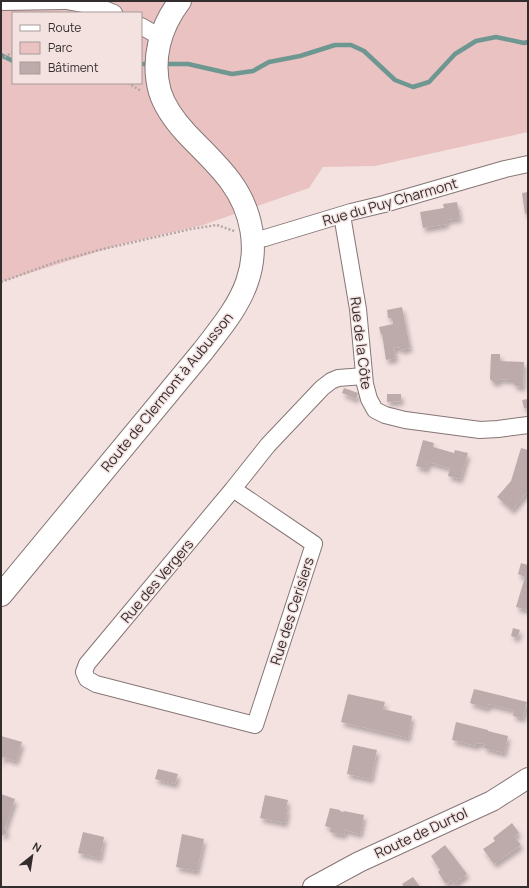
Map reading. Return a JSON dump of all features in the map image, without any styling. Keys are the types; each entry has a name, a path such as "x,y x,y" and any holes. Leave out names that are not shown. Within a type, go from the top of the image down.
{"main road":[{"name":"Route de Clermont à Aubusson","path":"1,595 225,322 239,300 247,283 252,260 253,240 250,221 245,205 225,174 179,124 170,112 160,92 157,52 160,37 168,19 180,1"}],"street":[{"path":"1,2 63,1"},
{"path":"66,1 99,7 112,12"},
{"path":"142,27 160,37"},
{"name":"Rue du Puy Charmont","path":"253,240 265,238 505,169 528,164"},
{"name":"Rue de la Côte","path":"342,215 358,309 365,384 369,399 375,410 385,415 405,420 480,430 528,425"},
{"name":"Rue des Vergers","path":"255,725 96,684 87,679 84,672 87,664 234,489 268,445 322,388 331,381 338,378 364,376"},
{"name":"Rue des Cerisiers","path":"234,489 314,544 255,725"},
{"name":"Route de Durtol","path":"313,887 359,862 492,801 528,778"}],"path":[{"path":"1,58 12,52"},
{"path":"1,282 56,262 99,250 191,229 218,225 253,240"}],"green space":[{"path":"1,1 528,1 528,132 375,166 323,167 309,188 203,225 122,244 1,282"}],"building":[{"path":"528,192 528,213 525,214 522,193"},
{"path":"457,202 460,218 446,220 447,224 423,228 420,212 444,208 443,204"},
{"path":"402,307 410,348 400,350 400,347 394,348 396,358 386,360 382,334 381,335 379,327 393,324 392,318 388,318 387,310"},
{"path":"491,354 500,354 500,361 524,362 523,387 516,386 513,383 513,380 499,379 498,382 493,382 490,379"},
{"path":"344,388 358,393 356,399 342,393"},
{"path":"387,394 401,394 401,401 387,402"},
{"path":"528,399 528,408 524,408 522,400"},
{"path":"423,440 434,443 433,447 454,453 455,450 468,453 460,479 448,476 450,468 429,462 426,469 416,466"},
{"path":"521,448 528,450 528,491 512,510 497,497 511,481"},
{"path":"521,563 528,565 528,610 516,607 525,577 518,574"},
{"path":"513,628 520,630 517,638 511,636"},
{"path":"474,689 527,702 523,718 513,716 514,710 489,704 487,708 470,703"},
{"path":"348,694 385,702 383,709 412,716 408,738 341,722"},
{"path":"456,722 508,736 504,753 484,748 485,744 477,743 477,746 452,740"},
{"path":"1,736 22,742 16,761 3,757 1,764"},
{"path":"353,745 377,750 371,779 347,774"},
{"path":"158,769 178,774 175,784 155,779"},
{"path":"1,794 15,799 5,828 7,833 1,836"},
{"path":"265,795 288,800 286,809 288,810 285,823 260,818"},
{"path":"330,808 343,812 364,815 360,834 345,830 344,835 330,832 331,828 325,826"},
{"path":"512,823 519,833 514,836 521,845 494,864 483,849 495,841 493,838"},
{"path":"83,832 104,837 100,858 78,853"},
{"path":"182,834 204,839 197,871 176,867"},
{"path":"445,845 467,874 454,884 451,880 446,884 438,872 440,870 431,856"},
{"path":"413,877 420,887 404,887 402,884"}],"waterway":[{"path":"163,64 188,64 232,74 253,71 269,62 300,56 335,45 351,45 364,51 395,80 413,87 429,82 455,54 476,41 496,37 524,43 528,42"},
{"path":"1,55 12,60"},
{"path":"142,64 151,64"}]}
